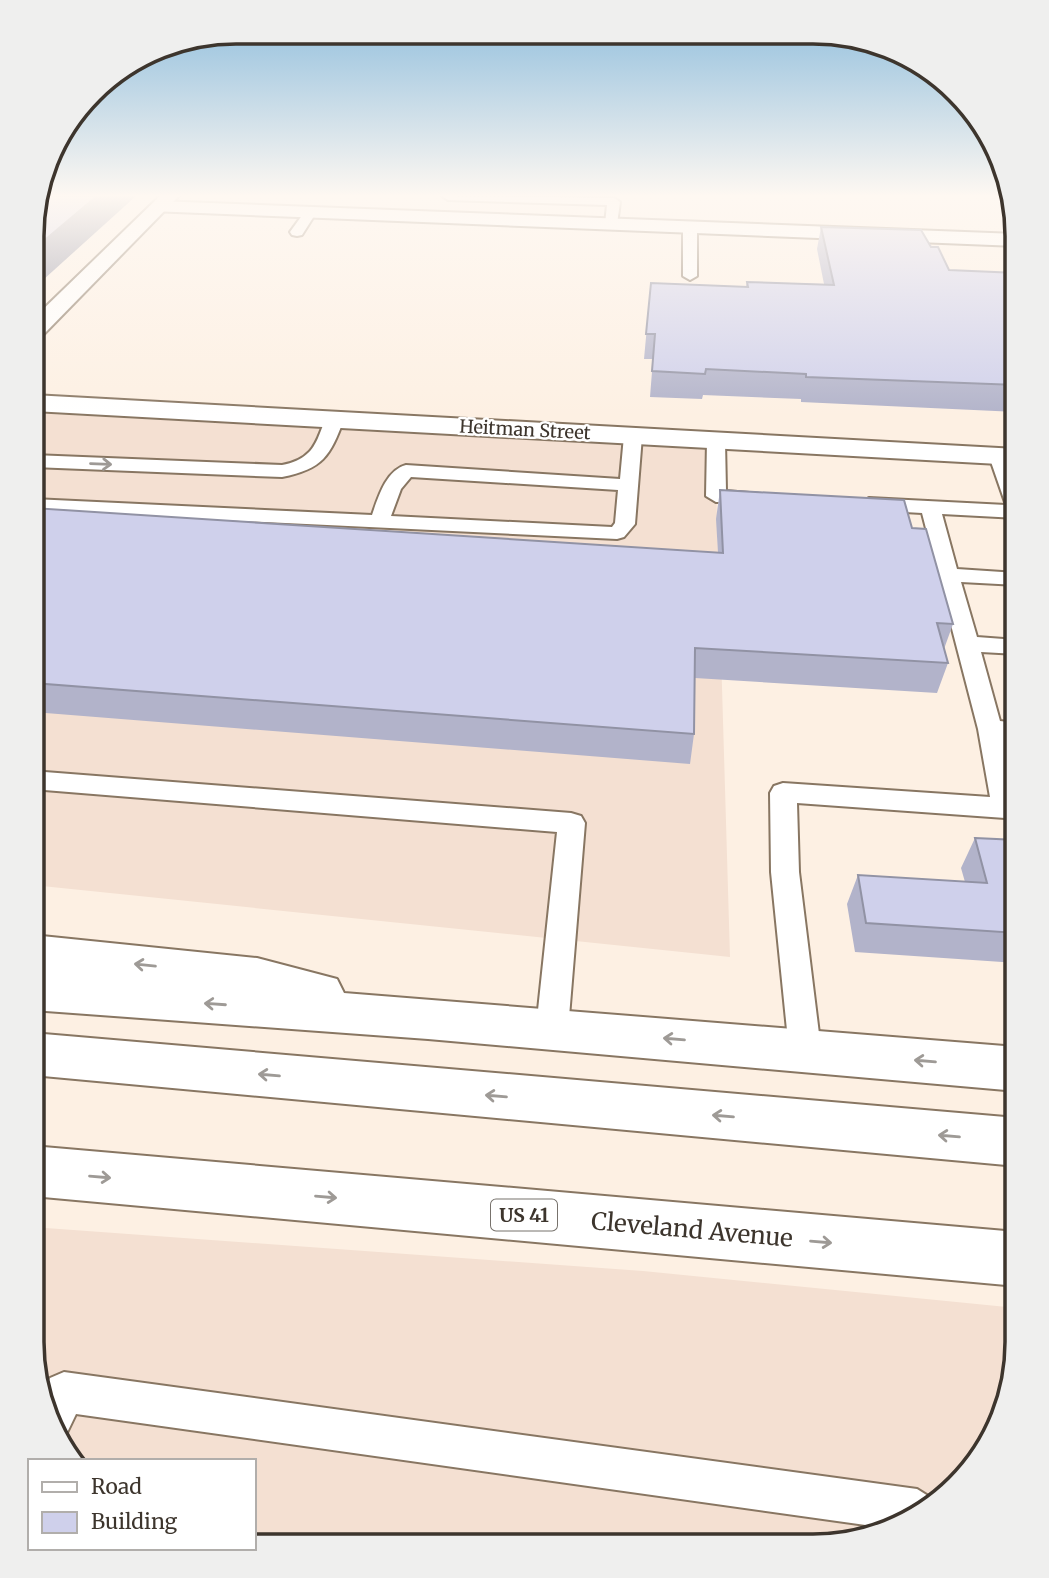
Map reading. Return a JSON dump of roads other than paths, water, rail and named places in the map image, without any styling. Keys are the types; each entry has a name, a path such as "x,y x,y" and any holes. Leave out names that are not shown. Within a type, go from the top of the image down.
{"main road":[{"path":"44,321 96,270"},
{"name":"Heitman Street","path":"44,404 1005,456"},
{"path":"44,954 257,977 428,1019"},
{"path":"44,992 428,1019 1005,1068"},
{"path":"44,1055 1005,1141"},
{"name":"Cleveland Avenue","path":"44,1172 1005,1258"}],"lane":[{"path":"691,270 691,276"},
{"path":"44,461 296,470 319,457 335,419"},
{"path":"44,506 617,533 625,524 633,436"},
{"path":"716,440 716,496 770,499"},
{"path":"379,522 392,488 406,471 629,485"},
{"path":"850,503 1005,510"},
{"path":"805,1050 785,872 783,793 1005,808 990,729 930,507"},
{"path":"949,575 1005,578"},
{"path":"967,644 1005,646"},
{"path":"990,729 1005,730"},
{"path":"44,781 571,823 552,1029"},
{"path":"57,1412 64,1392 906,1510"}]}
